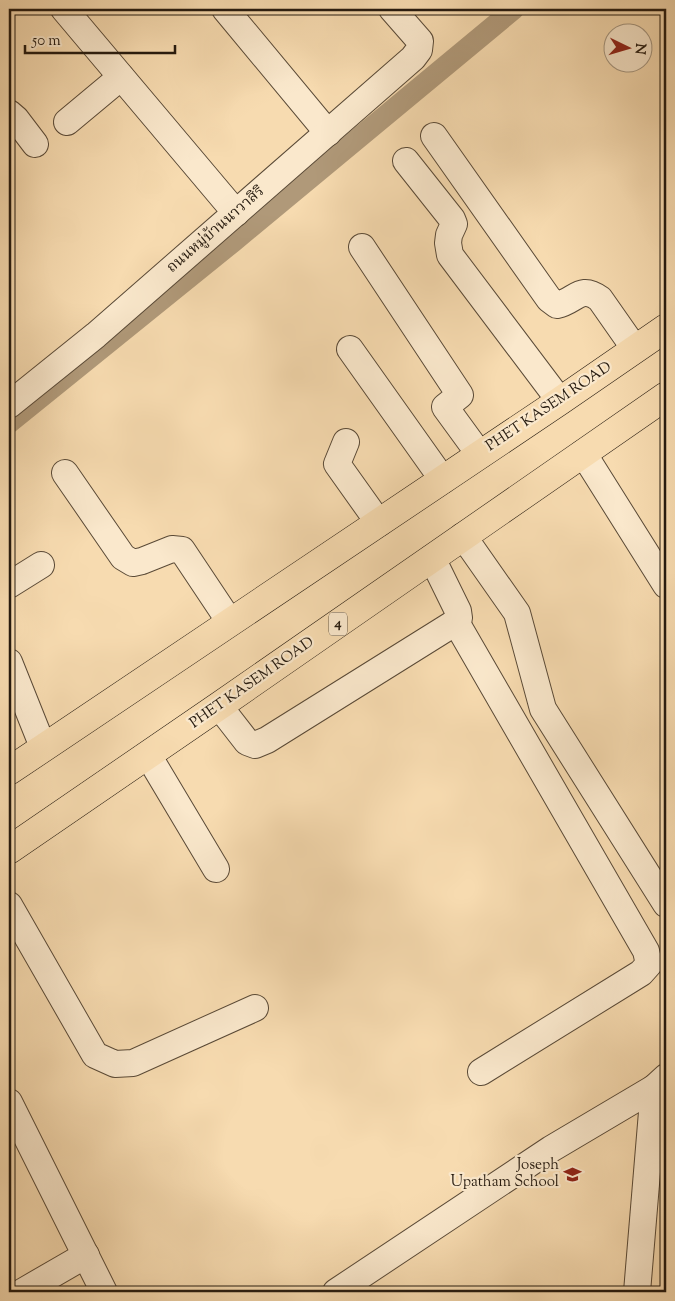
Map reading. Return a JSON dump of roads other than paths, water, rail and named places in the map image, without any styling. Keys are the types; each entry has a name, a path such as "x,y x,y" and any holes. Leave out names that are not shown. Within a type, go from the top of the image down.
{"main road":[{"name":"PHET KASEM ROAD","path":"9,771 666,328"},
{"name":"PHET KASEM ROAD","path":"9,850 666,396"}],"street":[{"path":"64,9 236,213"},
{"path":"225,9 328,133"},
{"name":"ถนนหมู่บ้านนาวาสิริ","path":"9,405 96,335 413,58 419,50 420,41 392,9"},
{"path":"67,122 121,76"},
{"path":"9,112 35,144"},
{"path":"434,136 549,299 557,305 581,293 592,293 600,299 635,349"},
{"path":"406,161 454,224 449,235 450,255 560,401"},
{"path":"362,247 460,395 446,407 480,455"},
{"path":"350,349 443,480"},
{"path":"346,442 337,464 379,523"},
{"path":"583,453 666,585"},
{"path":"65,473 123,557 133,563 172,549 182,550 230,622"},
{"path":"463,536 518,613 543,709 666,904"},
{"path":"219,706 248,742 255,745 267,740 456,622 459,618 458,611 432,558"},
{"path":"9,585 41,565"},
{"path":"456,622 646,951 649,964 641,973 481,1072"},
{"path":"9,662 43,747"},
{"path":"148,755 216,869"},
{"path":"9,905 95,1055 115,1064 133,1063 255,1008"},
{"path":"336,1292 551,1149 660,1082"},
{"path":"637,1292 660,1082"},
{"path":"9,1102 104,1292"},
{"path":"22,1292 86,1255"}],"waterway":[{"path":"9,423 233,242 514,9"}],"place":[{"name":"Joseph Upatham School","path":"573,1174"}]}
